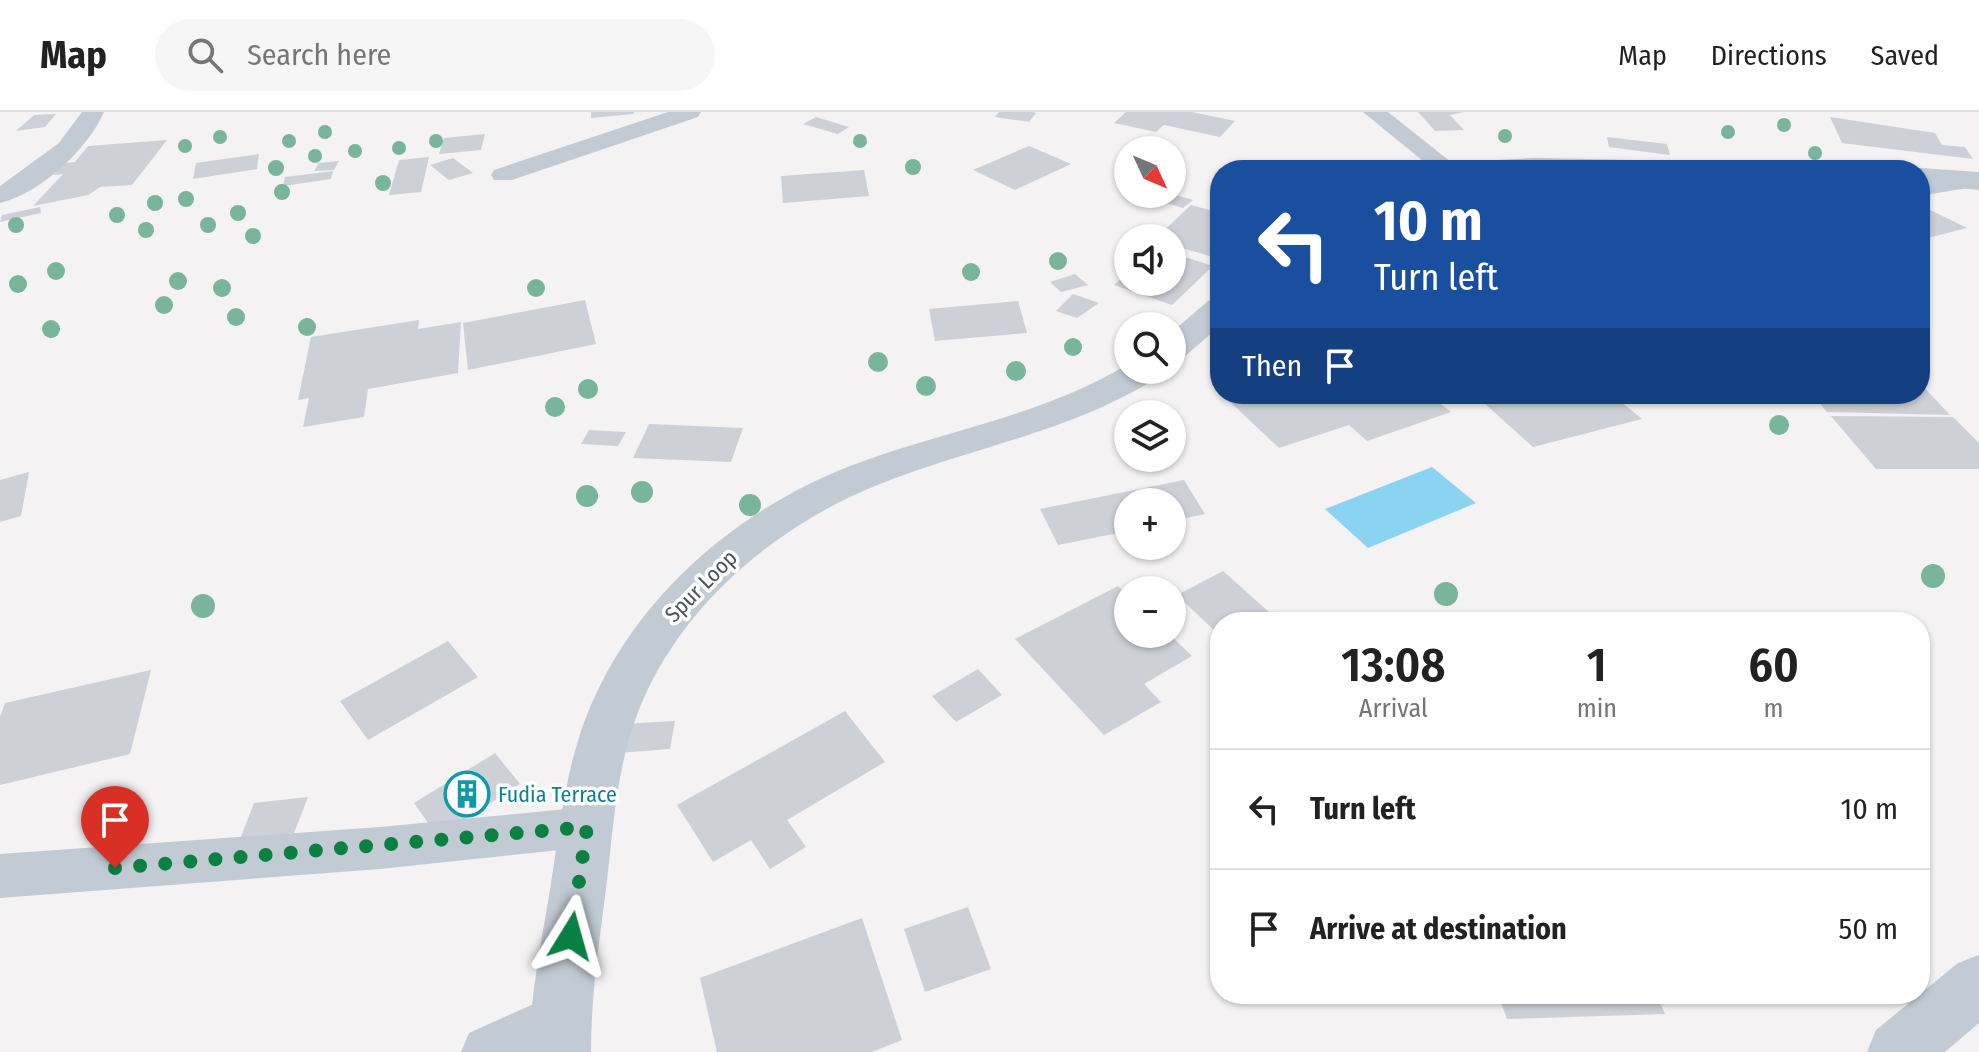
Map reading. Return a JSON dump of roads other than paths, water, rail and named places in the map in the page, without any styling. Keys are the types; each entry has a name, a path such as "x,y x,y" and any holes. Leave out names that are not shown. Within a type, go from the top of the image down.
{"street":[{"path":"0,196 57,156 89,126 93,112"},
{"path":"503,175 690,112"},
{"path":"1374,112 1436,160"},
{"path":"1930,177 1976,180"},
{"path":"1930,187 1976,180"},
{"path":"1186,338 1210,317"},
{"name":"Spur Loop","path":"560,1035 587,827 608,726 637,660 677,604 735,550 793,507 866,475 1057,415 1123,384"},
{"path":"0,876 380,848 587,827"},
{"path":"1898,1052 1979,984"},
{"path":"488,1052 560,1035"}],"water":[{"path":"1432,467 1476,503 1368,548 1325,509"}],"place":[{"name":"Fudia Terrace","path":"467,794"}]}
